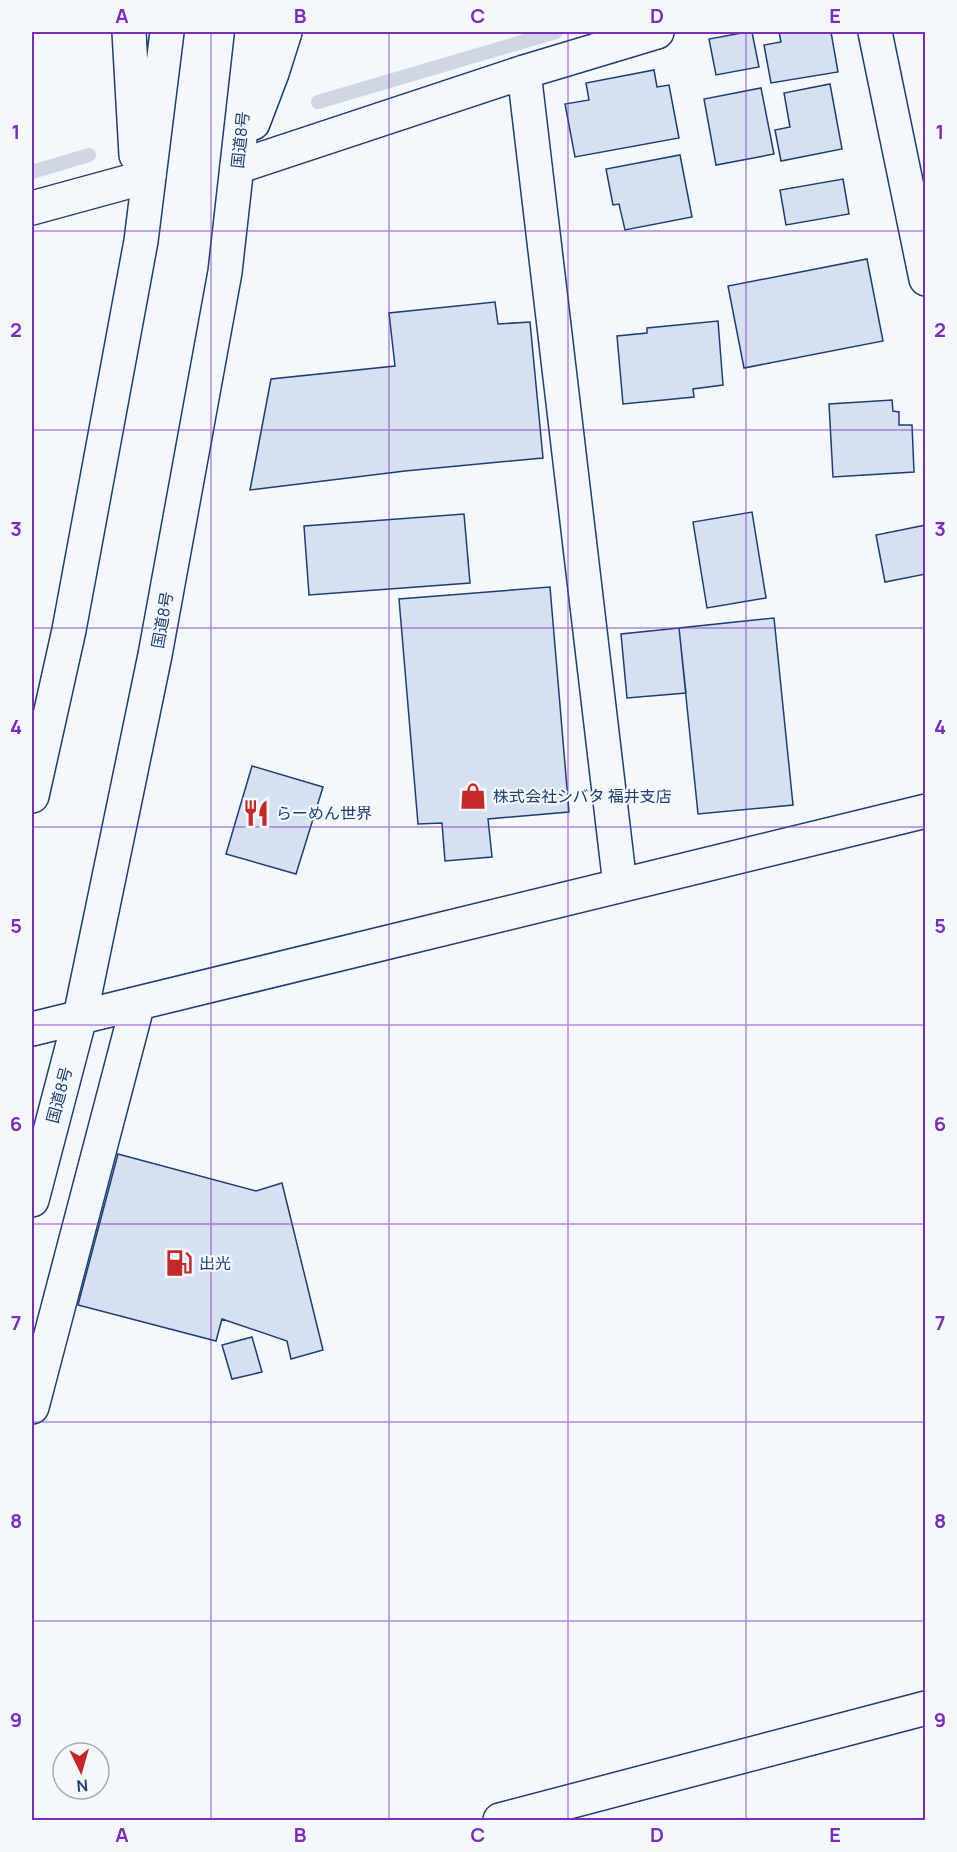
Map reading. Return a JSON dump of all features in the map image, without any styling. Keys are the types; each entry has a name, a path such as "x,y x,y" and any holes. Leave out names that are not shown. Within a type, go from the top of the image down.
{"main road":[{"path":"32,796 69,630 141,241 143,177 129,32"},
{"path":"143,177 167,32"},
{"name":"国道8号","path":"32,1200 80,1017 160,632 225,272 252,32"},
{"path":"237,167 285,32"},
{"path":"237,167 524,72 657,32"},
{"path":"875,32 926,279"},
{"path":"524,72 620,885"},
{"path":"32,208 143,177"},
{"path":"32,1029 926,811"},
{"path":"32,1407 138,1003"},
{"path":"500,1821 926,1708"}],"building":[{"path":"752,32 759,67 716,75 709,39"},
{"path":"779,32 831,32 838,72 771,83 764,45 781,42"},
{"path":"654,70 657,87 669,85 679,138 575,157 565,104 589,100 586,83"},
{"path":"830,84 842,149 781,161 775,130 790,127 784,93"},
{"path":"761,88 774,154 716,165 704,99"},
{"path":"680,155 692,217 625,230 619,204 613,205 606,169"},
{"path":"843,179 849,214 786,225 780,190"},
{"path":"867,259 883,341 744,368 728,286"},
{"path":"495,302 498,324 530,322 543,458 405,471 250,490 271,379 395,366 389,313"},
{"path":"718,321 723,385 693,389 694,397 623,404 617,336 647,333 647,328"},
{"path":"892,400 893,411 899,412 899,425 912,425 914,472 833,477 829,404"},
{"path":"752,512 766,598 707,608 693,522"},
{"path":"464,514 470,583 309,595 304,526"},
{"path":"926,525 926,574 885,582 876,535"},
{"path":"550,587 569,812 488,819 492,857 445,861 442,823 418,824 399,599"},
{"path":"774,618 793,805 698,814 679,628"},
{"path":"679,628 686,693 627,698 621,634"},
{"path":"252,766 323,787 296,874 226,854"},
{"path":"118,1154 256,1191 282,1183 323,1350 291,1359 287,1341 222,1319 216,1341 78,1305"},
{"path":"252,1337 262,1372 232,1379 222,1345"}],"waterway":[{"path":"318,102 556,32"},
{"path":"32,172 89,155"}],"place":[{"name":"株式会社シバタ 福井支店","path":"473,796"},
{"name":"らーめん世界","path":"256,813"},
{"name":"出光","path":"179,1263"}]}
